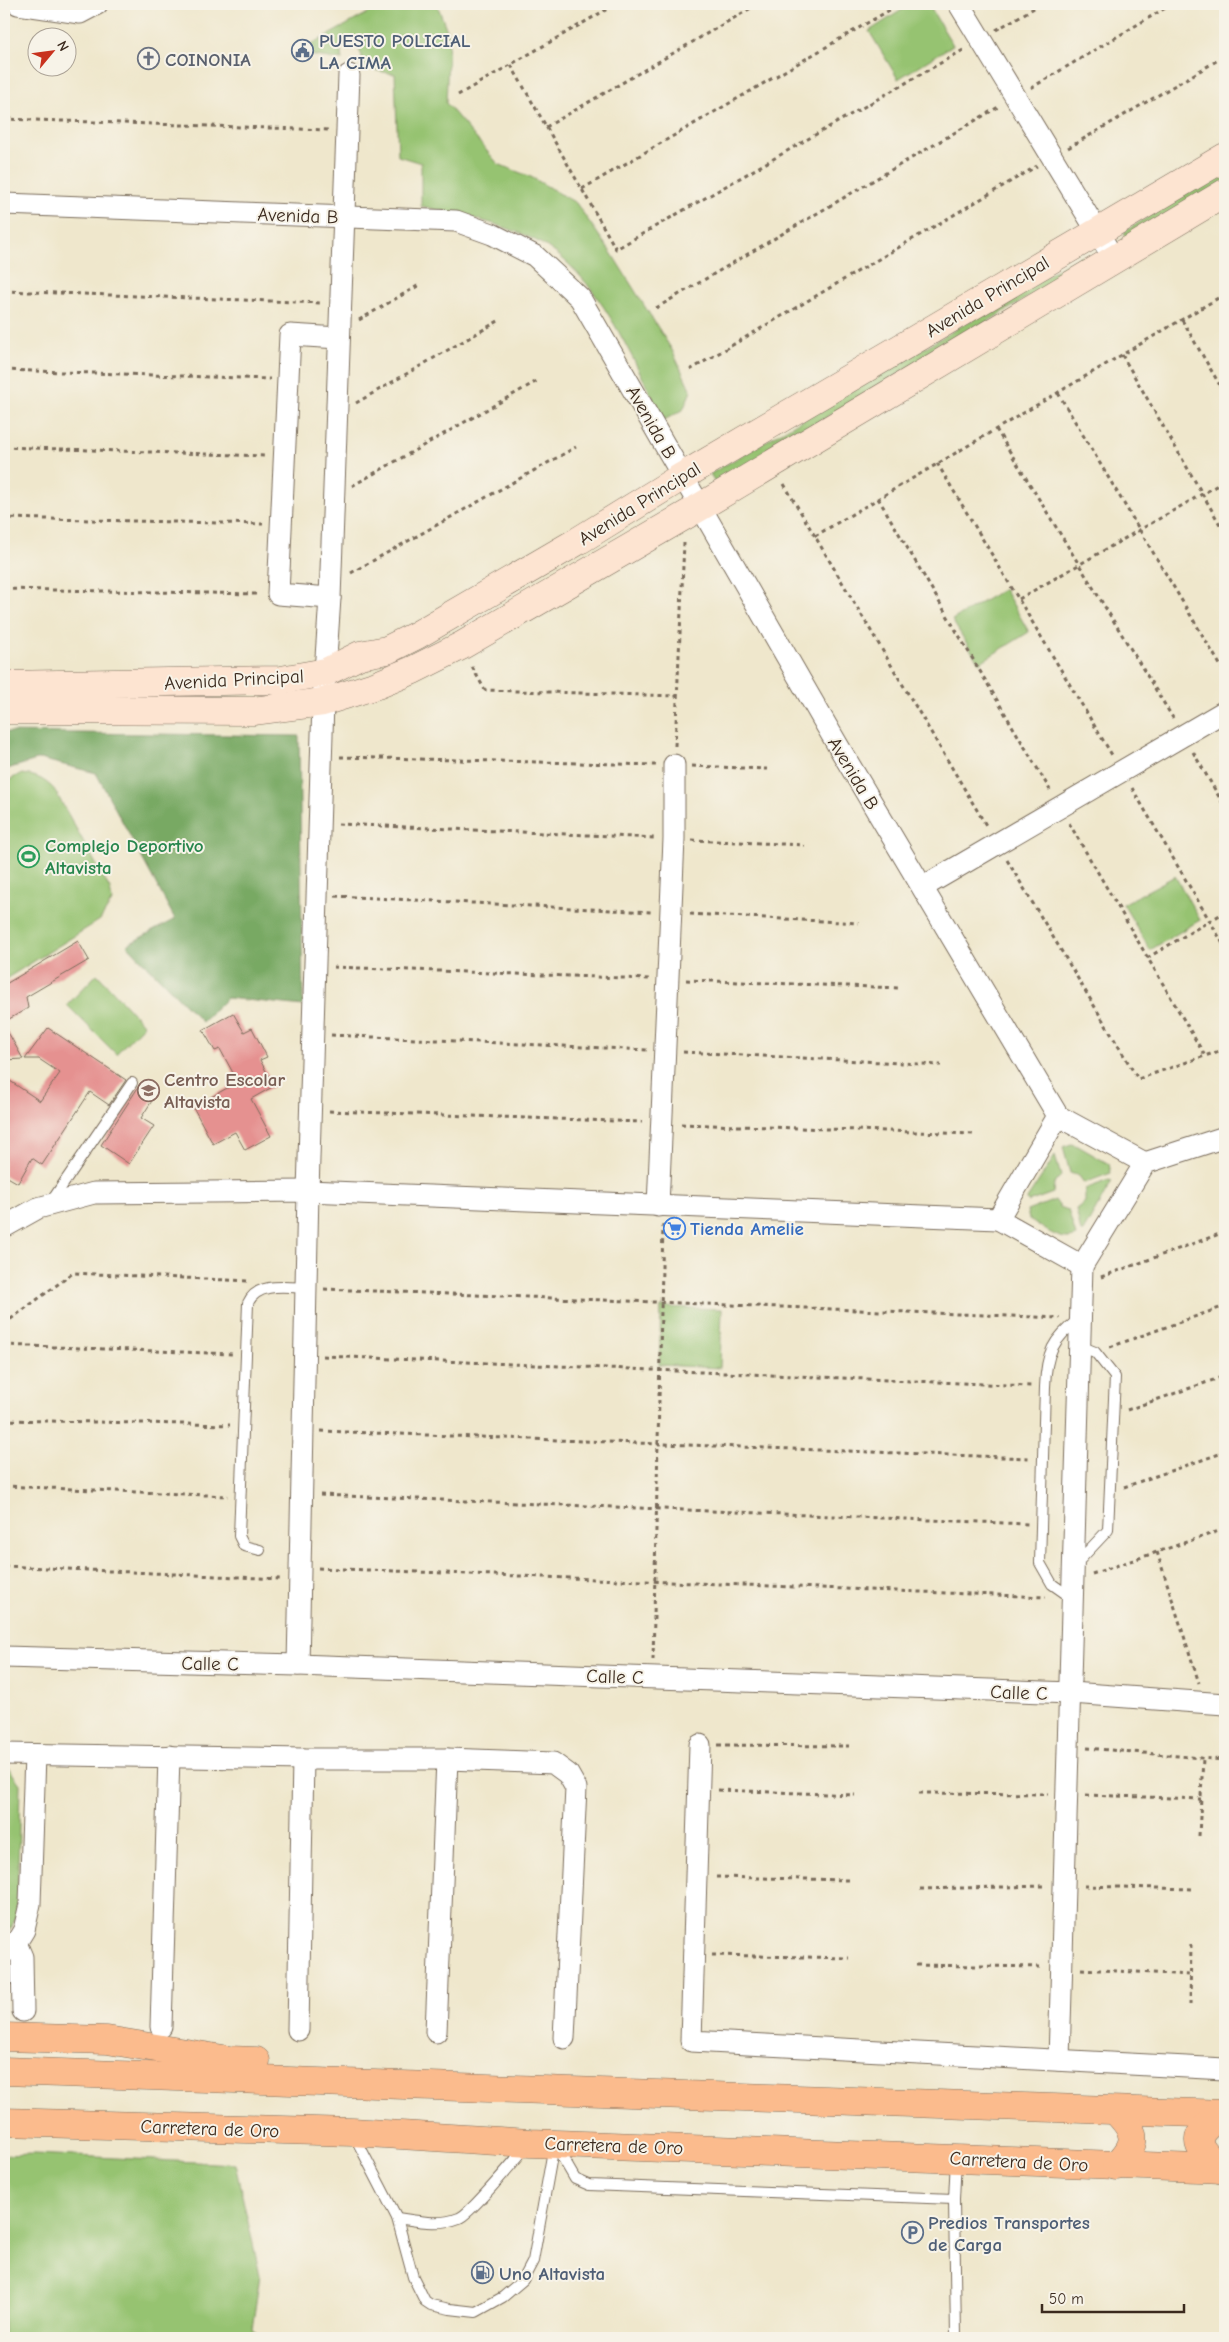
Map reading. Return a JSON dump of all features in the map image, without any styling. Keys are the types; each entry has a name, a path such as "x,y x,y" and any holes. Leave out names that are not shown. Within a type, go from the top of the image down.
{"highway":[{"path":"4,2037 107,2040 228,2060 295,2063 401,2084"},
{"path":"4,2071 1224,2114"},
{"path":"1116,2111 1129,2124 1133,2141 1129,2152 1116,2166"},
{"path":"1223,2169 1204,2154 1199,2145 1199,2135 1205,2127 1224,2114"},
{"name":"Carretera de Oro","path":"4,2122 352,2132 542,2143 1223,2169"}],"street":[{"path":"18,4 80,13 97,4"},
{"path":"959,4 1114,260"},
{"path":"298,1664 308,1191 321,756 334,497 349,75"},
{"name":"Avenida Principal","path":"4,685 282,680 326,672 360,656 387,650 417,635 578,541 683,476 1225,157"},
{"name":"Avenida Principal","path":"4,710 253,711 323,702 378,685 460,646 692,511 1225,193"},
{"name":"Avenida B","path":"4,204 456,221 492,234 535,256 580,298 683,476 692,511 837,744 1058,1116"},
{"path":"330,592 278,594 290,335 339,335"},
{"path":"923,887 1225,711"},
{"path":"661,1206 664,1051 674,839 674,765"},
{"path":"998,1219 1058,1116 1145,1163"},
{"path":"1059,2060 1073,1582 1087,1349 1080,1318 1081,1275 1145,1163 1225,1136"},
{"path":"4,1227 38,1208 94,1193 308,1191 998,1219 1081,1275"},
{"name":"Calle C","path":"4,1657 298,1664 1071,1694 1215,1704"},
{"path":"700,1745 691,2041 1225,2069"},
{"path":"4,1754 303,1759 447,1759 554,1763 568,1774 576,1788 564,2038"},
{"path":"23,2011 22,1957 10,1948 24,1930 30,1904 35,1755"},
{"path":"161,2027 169,1756"},
{"path":"298,2030 303,1759"},
{"path":"436,2032 447,1759"}],"lane":[{"path":"50,1205 132,1083"},
{"path":"260,1550 244,1546 240,1536 248,1304 252,1294 260,1290 306,1288"},
{"path":"1080,1318 1061,1333 1052,1347 1045,1369 1040,1563 1052,1584 1073,1582 1108,1530 1115,1377 1087,1349"},
{"path":"352,2132 397,2218 413,2276 425,2300 431,2305 476,2312 486,2308 523,2280 534,2261 542,2143"},
{"path":"397,2218 429,2222 446,2222 462,2218 542,2143"},
{"path":"542,2143 575,2178 589,2185 954,2198"},
{"path":"956,2159 954,2198 956,2338"}],"path":[{"path":"458,95 616,4"},
{"path":"546,127 758,4"},
{"path":"582,189 900,4"},
{"path":"512,65 616,249 1041,4"},
{"path":"656,308 1172,4"},
{"path":"690,370 1225,56"},
{"path":"4,119 347,131"},
{"path":"339,335 421,284"},
{"path":"4,291 340,304"},
{"path":"814,536 1225,294"},
{"path":"336,415 500,320"},
{"path":"1182,320 1225,394"},
{"path":"1122,355 1225,533"},
{"path":"4,370 288,379"},
{"path":"334,497 537,381"},
{"path":"1058,393 1225,673"},
{"path":"996,429 1184,735 1225,807"},
{"path":"4,447 284,456"},
{"path":"330,592 576,447"},
{"path":"771,463 1138,1079 1225,1049"},
{"path":"937,463 1225,947"},
{"path":"1019,599 1225,481"},
{"path":"878,498 1205,1056"},
{"path":"674,765 677,696 692,511"},
{"path":"4,518 281,524"},
{"path":"4,589 278,594"},
{"path":"460,646 484,690 677,696"},
{"path":"321,756 767,769"},
{"path":"320,823 804,845"},
{"path":"317,896 859,923"},
{"path":"1147,958 1225,912"},
{"path":"315,967 901,988"},
{"path":"313,1034 941,1065"},
{"path":"653,1678 662,1302 661,1206"},
{"path":"1081,1275 1225,1232"},
{"path":"4,1324 73,1273 247,1280 260,1290"},
{"path":"306,1288 1080,1318"},
{"path":"1087,1349 1225,1306"},
{"path":"4,1345 246,1355"},
{"path":"304,1355 1044,1387"},
{"path":"1113,1414 1225,1376"},
{"path":"4,1420 243,1425"},
{"path":"303,1431 1043,1458"},
{"path":"1109,1492 1225,1452"},
{"path":"4,1486 241,1497"},
{"path":"301,1495 1041,1525"},
{"path":"4,1566 655,1581 1073,1582 1225,1529"},
{"path":"1157,1552 1215,1704"},
{"path":"700,1745 850,1746"},
{"path":"1069,1747 1224,1760"},
{"path":"1199,1836 1203,1758"},
{"path":"700,1790 855,1796"},
{"path":"919,1793 1067,1794 1201,1799"},
{"path":"697,1877 848,1880"},
{"path":"920,1889 1064,1885 1193,1889"},
{"path":"1190,2005 1191,1942"},
{"path":"694,1954 849,1958"},
{"path":"916,1965 1062,1968 1190,1975"}],"green space":[{"path":"384,4 437,4 449,36 446,103 498,164 531,177 576,203 612,254 672,350 691,391 683,410 664,420 612,320 596,295 578,273 558,254 535,240 507,228 421,206 421,163 398,156 395,74 361,68 362,56 354,39 340,46 342,60 296,53"},
{"path":"911,4 928,4 953,45 898,79 869,31"},
{"path":"1225,168 1225,185 1128,239 1125,236 1124,232"},
{"path":"1082,255 1086,263 716,483 710,474"},
{"path":"1004,589 1029,632 979,663 952,620"},
{"path":"4,732 299,736 303,1006 227,998 202,1022 127,945 175,919 96,773 40,759 4,770"},
{"path":"20,774 38,778 54,789 110,889 112,901 100,920 4,980 4,783"},
{"path":"1175,876 1200,920 1150,950 1123,904"},
{"path":"97,974 144,1025 116,1054 67,1005"},
{"path":"1071,1144 1109,1164 1111,1173 1084,1183 1079,1176 1070,1173 1063,1147"},
{"path":"1055,1156 1061,1176 1054,1183 1053,1193 1028,1202 1027,1199"},
{"path":"1109,1180 1112,1181 1083,1232 1081,1232 1076,1209 1085,1202 1085,1189"},
{"path":"1055,1200 1060,1207 1068,1210 1076,1236 1064,1238 1058,1236 1029,1219 1027,1211"},
{"path":"661,1307 722,1309 720,1368 659,1365"},
{"path":"4,1762 20,1784 17,1913 10,1932 4,1938"},
{"path":"35,2154 235,2164 260,2275 252,2329 266,2338 4,2338 4,2155"}],"building":[{"path":"78,941 89,960 26,997 28,1008 4,1022 4,985"},
{"path":"233,1013 244,1032 252,1028 267,1057 260,1060 274,1086 251,1099 271,1136 245,1150 235,1132 213,1144 193,1107 238,1082 220,1049 215,1051 203,1030"},
{"path":"4,1025 23,1059 4,1060"},
{"path":"48,1028 126,1080 109,1105 90,1092 42,1165 32,1158 18,1183 4,1175 4,1077 40,1101 60,1073 39,1059 25,1059"},
{"path":"139,1086 155,1096 141,1118 154,1126 129,1164 101,1145"}],"place":[{"name":"PUESTO POLICIAL LA CIMA","path":"303,51"},
{"name":"COINONIA","path":"149,59"},
{"name":"Complejo Deportivo Altavista","path":"29,856"},
{"name":"Centro Escolar Altavista","path":"148,1090"},
{"name":"Tienda Amelie","path":"674,1228"},
{"name":"Predios Transportes de Carga","path":"912,2233"},
{"name":"Uno Altavista","path":"483,2273"}]}
